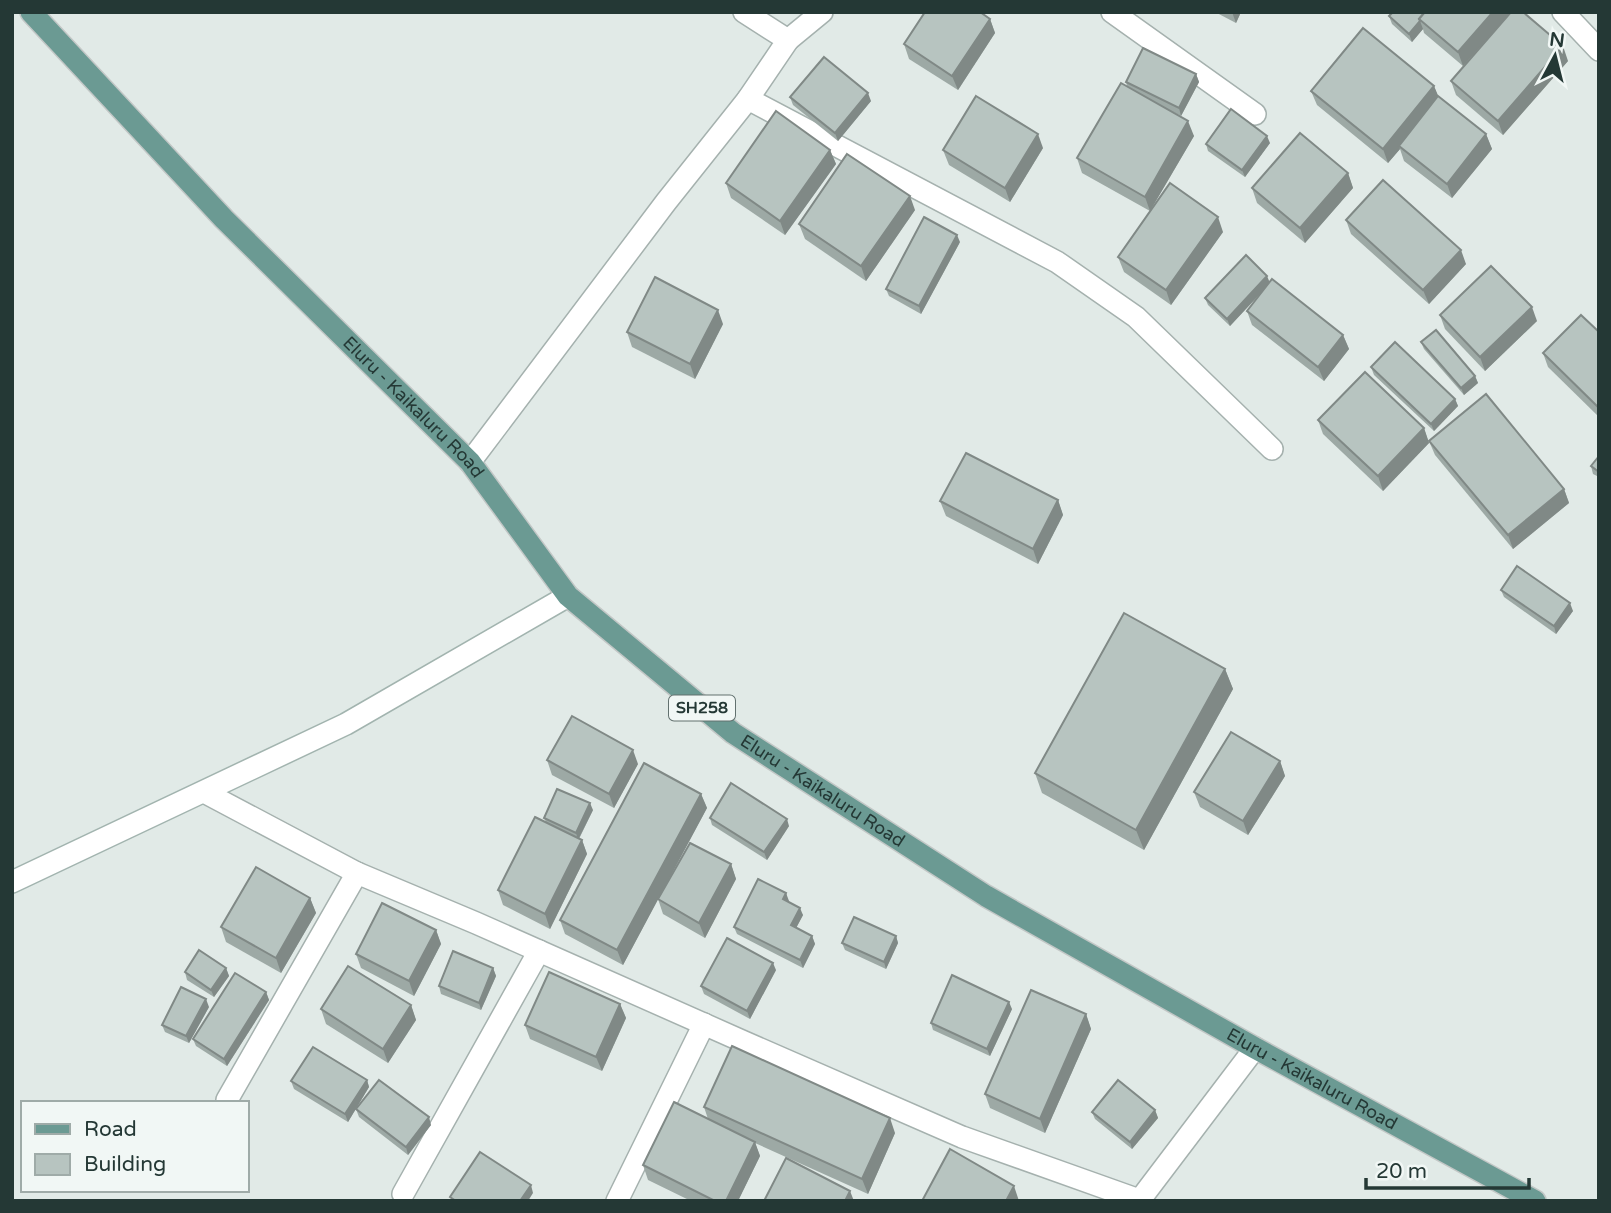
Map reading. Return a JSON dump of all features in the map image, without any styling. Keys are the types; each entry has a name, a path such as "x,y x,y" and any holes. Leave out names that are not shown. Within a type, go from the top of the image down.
{"main road":[{"name":"Eluru - Kaikaluru Road","path":"32,12 224,219 470,462 568,596 733,733 986,896 1255,1048 1535,1201"}],"street":[{"path":"744,12 788,40"},
{"path":"470,462 666,202 748,99 788,40 822,12"},
{"path":"1112,12 1255,114"},
{"path":"1563,12 1599,50"},
{"path":"748,99 1057,262 1136,317 1272,449"},
{"path":"12,882 346,724 568,596"},
{"path":"204,792 357,873 962,1136 1139,1200 1255,1048"},
{"path":"227,1100 357,873"},
{"path":"403,1194 538,951"},
{"path":"617,1201 704,1024"}],"building":[{"path":"925,12 980,12 990,19 952,76 904,44"},
{"path":"1393,12 1425,12 1409,34 1389,16"},
{"path":"1425,12 1493,12 1458,52 1419,19"},
{"path":"1511,12 1523,12 1563,46 1498,121 1451,81"},
{"path":"1363,28 1434,86 1383,149 1311,91"},
{"path":"1143,48 1196,74 1179,108 1126,82"},
{"path":"824,57 868,93 835,133 790,97"},
{"path":"1121,83 1188,121 1145,197 1077,158"},
{"path":"976,96 1038,134 1005,188 943,150"},
{"path":"1438,96 1486,134 1447,184 1399,146"},
{"path":"1231,109 1267,136 1242,170 1206,144"},
{"path":"776,111 830,150 780,221 726,183"},
{"path":"1300,133 1348,173 1300,228 1252,188"},
{"path":"847,154 910,196 861,266 799,224"},
{"path":"1383,180 1461,250 1423,290 1346,220"},
{"path":"1170,183 1218,217 1166,290 1118,257"},
{"path":"924,217 957,235 919,306 886,289"},
{"path":"1246,255 1267,276 1227,319 1205,298"},
{"path":"1491,266 1532,307 1480,357 1440,315"},
{"path":"655,277 718,310 690,364 627,332"},
{"path":"1272,279 1343,335 1318,367 1247,311"},
{"path":"1581,315 1599,332 1599,408 1543,353"},
{"path":"1436,330 1475,376 1461,388 1421,342"},
{"path":"1395,342 1455,399 1431,424 1371,367"},
{"path":"1365,372 1424,428 1378,476 1318,420"},
{"path":"1486,394 1564,489 1508,535 1429,441"},
{"path":"966,453 1058,500 1033,549 940,501"},
{"path":"1599,456 1599,472 1591,466"},
{"path":"1517,566 1570,603 1554,626 1501,590"},
{"path":"1124,613 1225,669 1136,830 1035,773"},
{"path":"572,716 633,750 609,794 547,760"},
{"path":"1231,732 1280,761 1243,821 1194,792"},
{"path":"644,763 701,794 617,950 560,920"},
{"path":"731,783 787,819 764,852 710,818"},
{"path":"557,789 590,803 576,833 544,818"},
{"path":"535,817 582,840 545,914 498,890"},
{"path":"690,843 731,864 699,923 658,899"},
{"path":"256,867 310,898 276,958 221,927"},
{"path":"758,879 786,893 783,899 800,908 791,925 812,936 800,960 734,927"},
{"path":"382,903 436,930 409,981 356,954"},
{"path":"854,917 896,936 884,962 842,943"},
{"path":"727,938 773,963 747,1011 701,986"},
{"path":"199,950 226,968 211,990 185,972"},
{"path":"453,951 493,968 479,1003 439,986"},
{"path":"348,966 411,1005 383,1049 321,1009"},
{"path":"549,972 620,1004 596,1057 525,1025"},
{"path":"235,973 266,992 224,1059 193,1039"},
{"path":"952,975 1009,1002 987,1049 931,1023"},
{"path":"181,987 206,999 186,1036 162,1025"},
{"path":"1031,990 1086,1014 1040,1119 985,1094"},
{"path":"732,1046 890,1118 862,1179 704,1107"},
{"path":"313,1047 367,1080 345,1114 291,1081"},
{"path":"379,1080 429,1117 406,1147 356,1109"},
{"path":"1118,1080 1155,1110 1130,1142 1092,1112"},
{"path":"674,1102 755,1142 726,1201 715,1201 643,1165"},
{"path":"950,1149 1014,1186 1006,1201 922,1201"},
{"path":"480,1152 531,1185 520,1201 456,1201 450,1197"},
{"path":"786,1158 850,1191 845,1201 764,1201"}]}
